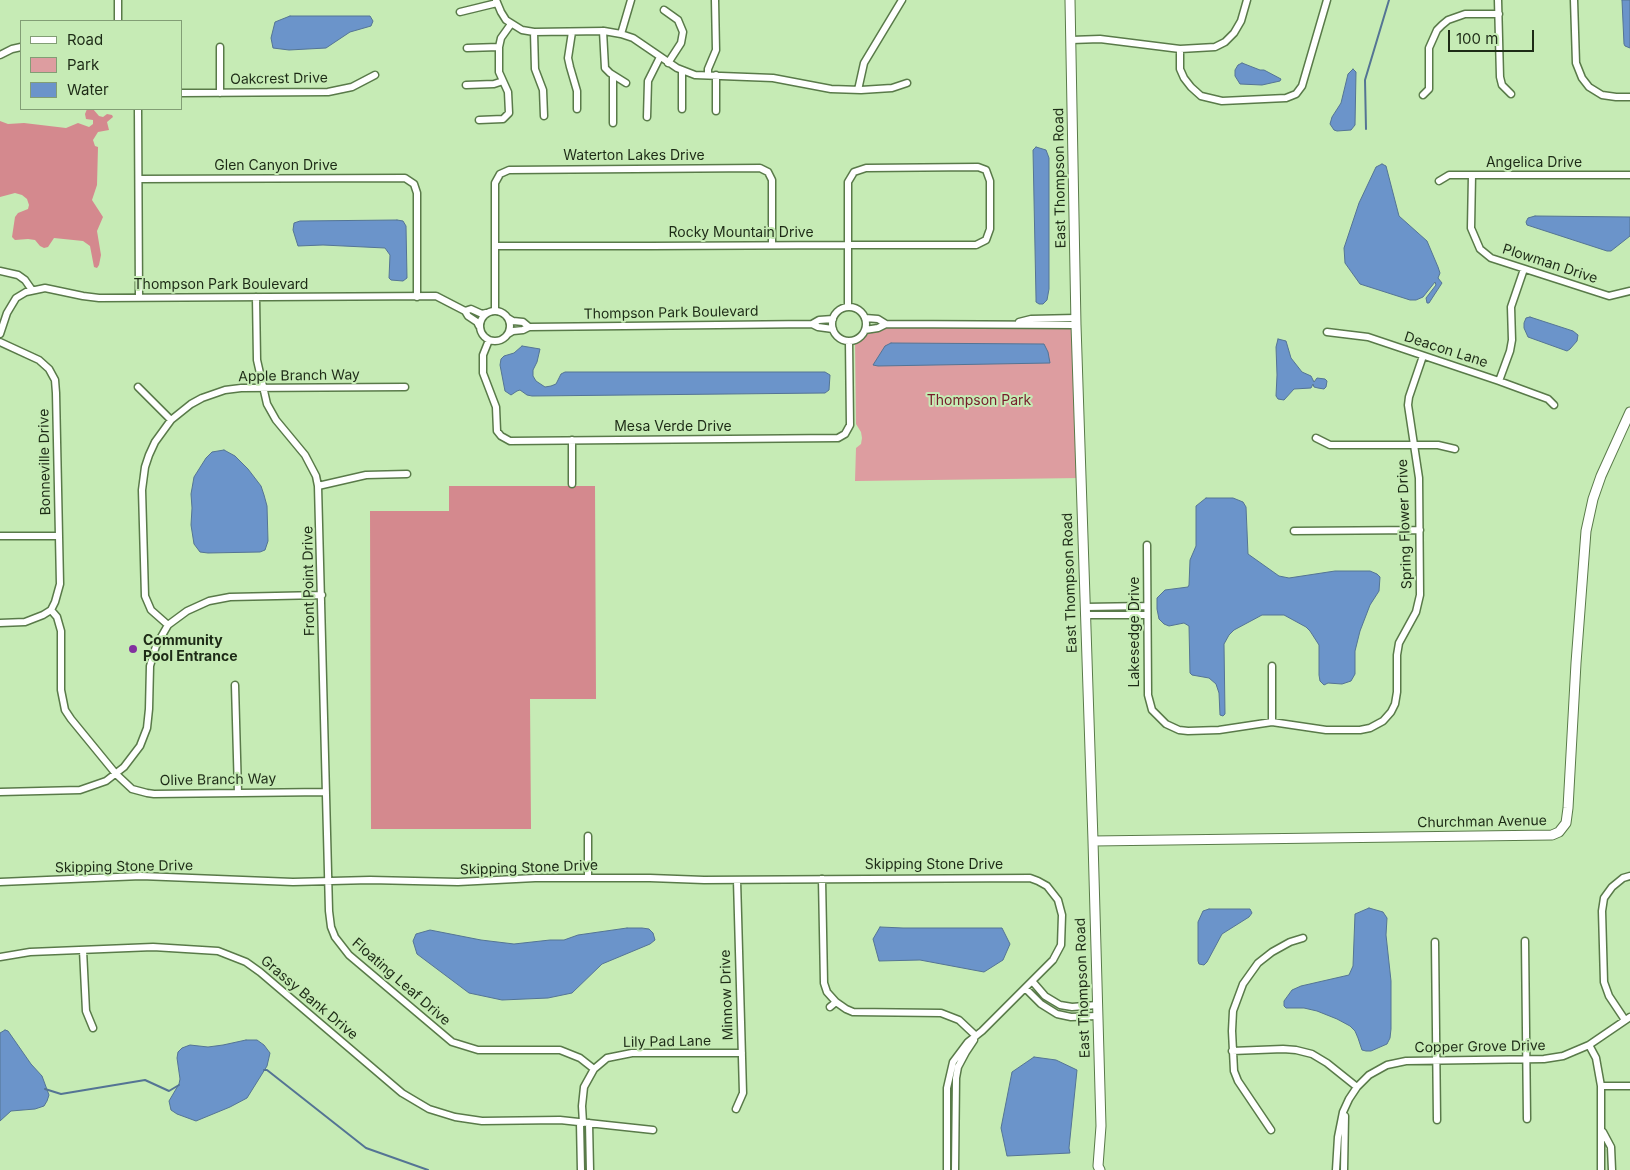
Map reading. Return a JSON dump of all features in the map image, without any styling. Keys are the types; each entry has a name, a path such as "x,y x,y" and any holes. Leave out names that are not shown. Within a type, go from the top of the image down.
{"main road":[{"name":"East Thompson Road","path":"1070,0 1076,322 1101,1126 1098,1169"},
{"name":"Churchman Avenue","path":"1093,841 1552,835 1562,831 1566,824 1568,808 1585,536 1599,483 1630,412"}],"street":[{"path":"118,0 118,20"},
{"path":"621,34 631,0"},
{"path":"708,75 708,69 716,50 715,0"},
{"path":"858,90 864,63 902,0"},
{"path":"1072,40 1100,39 1180,49 1215,47 1226,42 1234,34 1241,21 1246,0"},
{"path":"1180,49 1180,69 1184,78 1201,96 1222,101 1276,99 1296,94 1302,86 1327,0"},
{"path":"1498,0 1500,77 1502,85 1511,94"},
{"path":"1574,0 1576,63 1582,78 1598,93 1608,96 1630,97"},
{"path":"460,12 497,2 503,16 511,24 522,30 534,32 603,31 621,34 633,38 682,71 695,75 773,78 831,89 892,88 907,83"},
{"path":"664,10 678,20 683,32 682,43 668,63"},
{"path":"1423,95 1429,89 1429,48 1437,30 1448,20 1465,14 1498,14"},
{"path":"479,120 503,119 508,114 508,95 499,69 499,47 501,38 511,24"},
{"path":"603,31 604,63 607,71 626,83"},
{"path":"534,32 535,69 543,90 544,116"},
{"path":"572,32 568,58 577,91 577,109"},
{"path":"0,54 20,47"},
{"path":"220,47 220,93"},
{"path":"467,48 499,47"},
{"path":"648,117 648,80 660,57"},
{"path":"682,71 682,109"},
{"name":"Oakcrest Drive","path":"182,93 328,92 352,87 375,75"},
{"path":"613,75 613,123"},
{"path":"716,75 716,111"},
{"path":"466,85 494,84 503,81"},
{"path":"138,110 139,298"},
{"name":"Rocky Mountain Drive","path":"495,246 848,245 976,244 986,239 990,229 990,181 988,172 978,167 863,168 854,172 848,182 848,245"},
{"name":"Waterton Lakes Drive","path":"495,246 495,183 500,174 509,170 755,168 768,172 772,180 772,245"},
{"name":"Angelica Drive","path":"1439,181 1449,175 1630,175"},
{"name":"Plowman Drive","path":"1472,175 1471,228 1480,249 1491,258 1609,296 1630,292"},
{"name":"Glen Canyon Drive","path":"139,179 401,177 412,182 416,193 417,297"},
{"path":"848,245 848,307 856,309 865,318 878,319 886,324"},
{"path":"495,246 496,311"},
{"path":"1499,381 1512,340 1511,307 1524,270"},
{"path":"0,271 18,275 25,280 32,290 16,298 10,306 0,334"},
{"name":"Thompson Park Boulevard","path":"32,290 45,288 83,296 139,298 436,296 465,310 471,309 482,314 486,313"},
{"name":"Front Point Drive","path":"256,297 256,350 262,388 270,412 305,455 316,476 318,486 328,882"},
{"name":"Thompson Park Boulevard","path":"812,324 819,320 832,319 838,311 848,307"},
{"name":"Thompson Park Boulevard","path":"465,310 468,316 480,326"},
{"path":"496,311 501,312 508,318 510,326 508,334 500,341 489,340 482,334 480,326 480,321 486,313 496,311"},
{"name":"Thompson Park Boulevard","path":"508,318 513,321 523,322 529,327"},
{"path":"865,318 865,330"},
{"path":"832,319 833,329"},
{"path":"848,341 858,338 865,330 878,328 886,324 1013,324 1031,319 1076,322"},
{"name":"Thompson Park Boulevard","path":"508,334 529,327 812,324 818,327 833,329 838,337 848,341"},
{"name":"Deacon Lane","path":"1327,332 1368,337 1499,381 1548,399 1554,405"},
{"name":"Mesa Verde Drive","path":"489,340 483,355 483,369 494,402 496,427 500,436 510,440 835,438 846,434 850,425 848,341"},
{"name":"Bonneville Drive","path":"0,342 39,360 55,380 60,584 59,593 50,610"},
{"name":"Spring Flower Drive","path":"1387,717 1394,707 1397,696 1397,654 1399,643 1419,603 1420,595 1419,478 1408,405 1423,356"},
{"name":"Apple Branch Way","path":"168,626 151,610 145,596 142,490 145,467 149,455 155,442 171,420 190,404 214,394 241,388 405,387"},
{"path":"138,388 171,420"},
{"path":"1316,438 1330,445 1414,444 1438,445 1455,449"},
{"path":"572,440 572,484"},
{"path":"318,486 366,475 407,474"},
{"path":"1294,531 1420,530"},
{"path":"0,536 60,536"},
{"name":"Lakesedge Drive","path":"1147,545 1148,695 1152,710 1172,728 1188,731 1223,730 1272,722 1326,730 1360,730 1376,725 1387,717"},
{"path":"0,792 77,791 96,786 116,774 132,758 145,733 149,716 150,666 156,646 168,626 197,605 220,598 322,595"},
{"path":"1085,611 1147,606"},
{"path":"0,622 25,622 38,619 50,610"},
{"name":"Olive Branch Way","path":"50,610 60,624 61,690 65,710 70,719 116,774 132,788 147,793 326,792"},
{"path":"1085,611 1147,615"},
{"path":"1272,666 1272,722"},
{"path":"235,685 238,793"},
{"path":"588,836 588,878"},
{"name":"Skipping Stone Drive","path":"0,882 141,876 293,882 370,880 458,882 535,878 737,880 1020,877 1038,881 1054,893 1061,908 1061,945 1053,960 1032,981"},
{"path":"1628,1019 1609,996 1604,982 1602,971 1602,911 1604,898 1612,887 1623,878 1630,876"},
{"path":"822,878 824,982 827,992 836,1002 853,1012 941,1013 959,1020 976,1036"},
{"name":"Minnow Drive","path":"736,1109 743,1093 737,880"},
{"name":"Floating Leaf Drive","path":"328,882 329,918 335,937 342,948 443,1036 452,1042 478,1050 560,1050 580,1058 594,1069"},
{"path":"1271,1130 1238,1081 1234,1071 1232,1051 1233,1011 1243,984 1258,963 1272,952 1290,942 1304,938"},
{"path":"1525,941 1527,1119"},
{"path":"1435,942 1437,1120"},
{"name":"Grassy Bank Drive","path":"0,957 30,952 153,947 206,949 231,955 246,962 260,972 402,1093 429,1109 455,1117 482,1121 560,1120 653,1130"},
{"path":"83,950 86,1012 93,1028"},
{"path":"947,1170 947,1088 954,1062 962,1048 1032,981 1045,996 1064,1006 1097,1006"},
{"path":"1025,988 1046,1008 1063,1016 1097,1016"},
{"path":"1046,1008 1051,1000"},
{"path":"830,1007 836,1002"},
{"name":"Copper Grove Drive","path":"1336,1170 1338,1137 1343,1112 1349,1098 1369,1075 1388,1066 1406,1061 1526,1060 1563,1056 1589,1046 1628,1019"},
{"path":"955,1170 956,1078 958,1068 976,1036"},
{"path":"1589,1046 1596,1058 1601,1086 1601,1170"},
{"path":"1232,1051 1283,1049 1312,1054 1327,1063 1357,1087"},
{"name":"Lily Pad Lane","path":"594,1069 607,1058 622,1054 742,1053"},
{"path":"590,1170 582,1106 584,1087 594,1069"},
{"path":"1601,1086 1630,1086"},
{"name":"Copper Grove Drive","path":"1344,1170 1345,1116 1357,1087"},
{"path":"581,1170 584,1123"},
{"path":"1602,1131 1611,1147 1612,1170"},
{"path":"947,1140 954,1139"}],"green space":[{"name":"Thompson Park","path":"886,324 1076,325 1081,478 855,481 856,448 861,444 862,438 856,424 855,340 865,330"}],"shaded area":[{"path":"87,110 94,110 99,116 103,117 107,114 113,117 107,122 109,130 98,132 93,140 95,146 98,147 97,185 92,200 103,217 97,231 101,255 97,268 94,267 90,246 83,241 54,238 48,247 44,248 35,240 15,240 12,237 15,217 18,213 28,209 27,199 15,193 0,197 0,121 8,124 24,123 66,128 78,123 89,127 93,124 93,120 86,119"},
{"path":"449,486 595,486 596,699 530,699 531,829 371,829 370,511 449,511"}],"water":[{"path":"1622,0 1630,0 1630,48 1624,44"},
{"path":"290,16 370,16 373,21 371,26 350,32 326,48 289,50 273,48 271,38 275,22"},
{"path":"1242,63 1264,70 1281,79 1280,81 1262,85 1240,84 1235,76 1235,70"},
{"path":"1353,69 1356,72 1355,125 1351,130 1337,131 1330,124 1341,103 1348,74"},
{"path":"1036,147 1046,150 1049,158 1049,289 1047,300 1043,304 1036,302 1033,150"},
{"path":"1382,164 1386,166 1399,216 1427,241 1438,267 1440,273 1438,278 1442,283 1429,303 1427,303 1426,298 1436,285 1435,282 1423,297 1410,300 1360,284 1345,263 1344,248 1359,203 1376,167"},
{"path":"1535,216 1630,217 1630,236 1611,251 1607,251 1527,225 1528,218"},
{"path":"300,221 403,221 406,226 407,278 403,281 391,280 389,278 390,255 385,248 323,245 298,246 293,230 294,223"},
{"path":"1530,317 1573,331 1578,335 1577,341 1567,351 1528,337 1524,323 1526,318"},
{"path":"1278,339 1286,341 1291,358 1302,372 1311,376 1314,382 1317,378 1327,381 1324,389 1314,387 1313,384 1311,388 1294,389 1284,400 1278,399 1276,396 1276,347"},
{"path":"891,343 1044,344 1050,363 873,365 885,346"},
{"path":"522,346 540,349 533,370 533,376 536,381 545,387 556,384 561,374 565,372 825,372 830,375 829,390 825,393 532,396 520,390 511,395 505,391 500,365 501,359 514,353"},
{"path":"224,450 235,456 261,486 267,506 268,541 265,550 260,552 208,553 200,552 194,544 191,525 191,494 194,477 212,452"},
{"path":"1206,498 1233,498 1243,502 1246,507 1248,554 1279,576 1289,578 1335,571 1370,571 1380,577 1379,591 1370,605 1360,631 1355,651 1355,674 1351,681 1342,684 1328,683 1324,685 1320,681 1319,675 1319,645 1310,631 1284,615 1262,615 1234,630 1224,644 1225,714 1223,716 1220,715 1219,693 1216,684 1209,678 1190,673 1189,626 1184,623 1169,626 1164,624 1159,619 1157,609 1157,598 1165,590 1188,587 1189,585 1190,560 1196,546 1196,506"},
{"path":"1369,908 1383,912 1387,918 1386,935 1391,981 1391,1029 1387,1044 1371,1051 1366,1051 1362,1050 1355,1031 1350,1026 1317,1011 1304,1008 1286,1008 1284,1001 1292,990 1301,986 1349,975 1353,966 1355,914"},
{"path":"1209,909 1250,909 1252,913 1249,917 1222,934 1204,965 1199,964 1198,961 1198,922 1203,911"},
{"path":"880,927 1002,928 1010,944 1003,960 984,972 920,960 879,961 873,939"},
{"path":"627,928 649,929 653,933 655,940 650,944 602,964 572,993 548,998 502,1000 469,993 417,954 413,941 416,934 430,930 514,944 564,940 578,935"},
{"path":"5,1030 8,1031 31,1064 42,1076 49,1095 44,1106 35,1109 11,1111 0,1121 0,1033"},
{"path":"246,1040 257,1040 270,1053 267,1066 247,1098 196,1121 171,1110 169,1101 179,1084 177,1058 178,1052 182,1048 190,1045 208,1047"},
{"path":"1034,1057 1056,1060 1077,1070 1070,1153 1007,1156 1001,1128 1012,1072"}],"waterway":[{"path":"1366,129 1365,80 1389,0"},
{"path":"264,1070 267,1070 366,1148 428,1170"},
{"path":"45,1089 61,1094 145,1080 169,1091 179,1085"}],"place":[{"name":"Community Pool Entrance","path":"133,649"}]}
